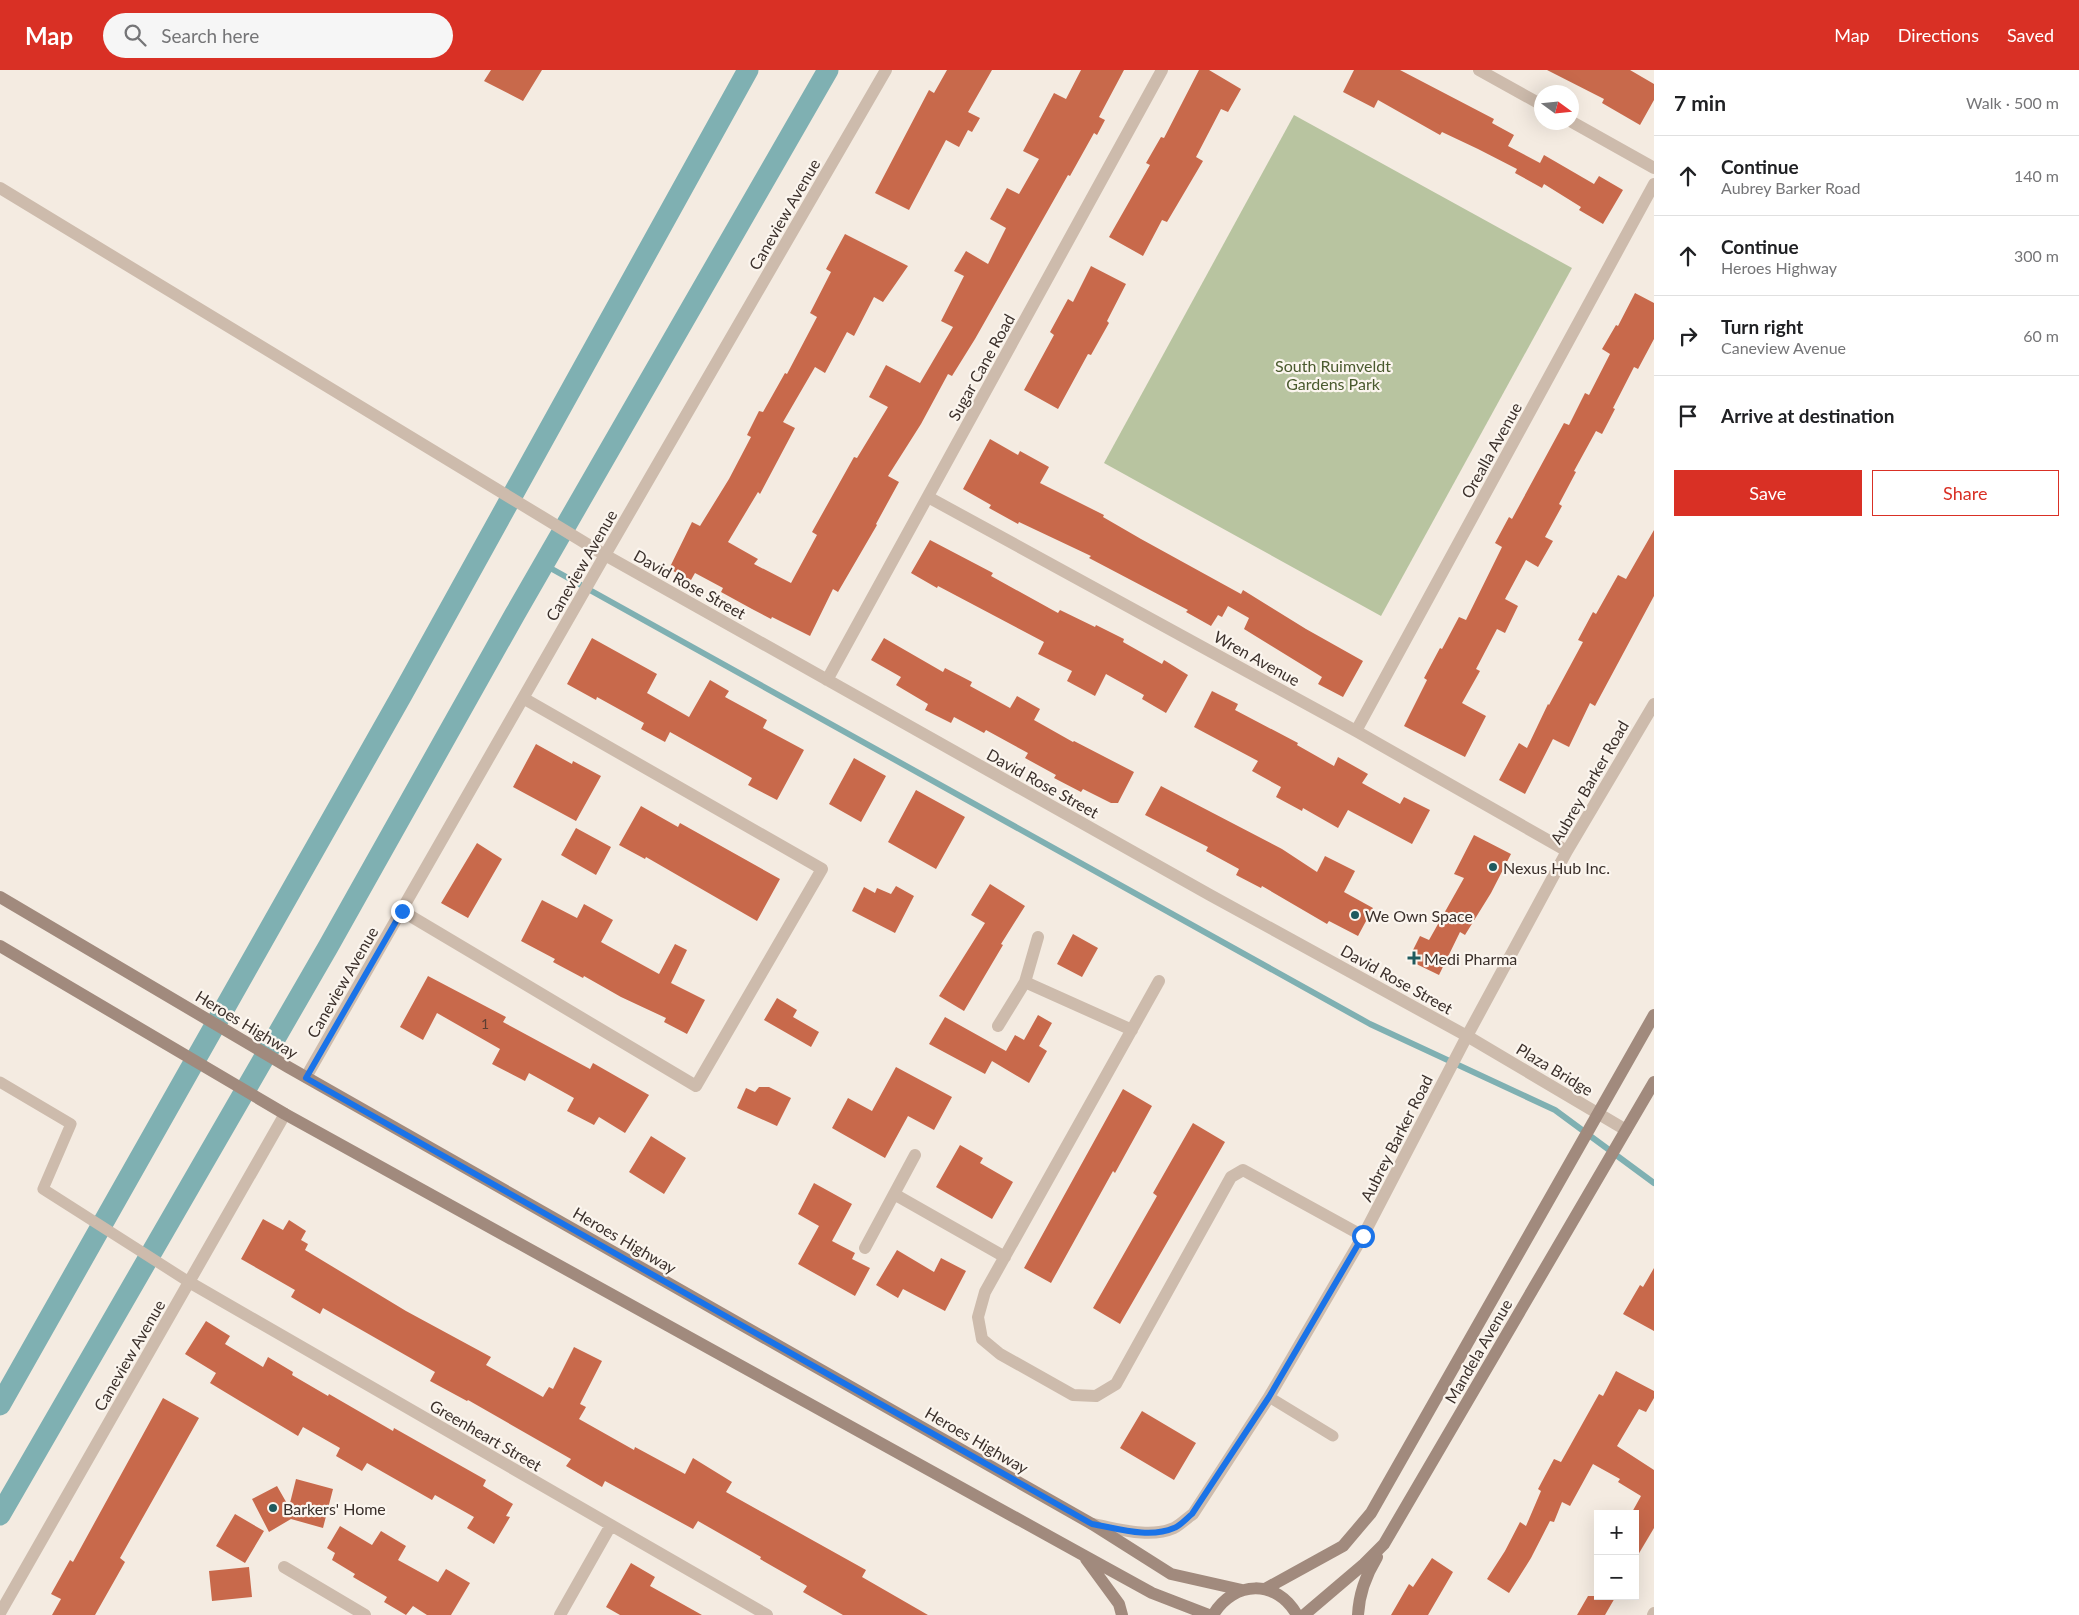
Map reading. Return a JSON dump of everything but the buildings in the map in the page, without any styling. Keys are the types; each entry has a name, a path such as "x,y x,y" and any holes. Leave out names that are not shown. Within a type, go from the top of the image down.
{"main road":[{"name":"Heroes Highway","path":"0,897 306,1078 1092,1524 1171,1574 1242,1590"},
{"path":"0,946 285,1114 1152,1593 1209,1615"},
{"path":"1265,1589 1343,1546 1371,1513 1654,1015"},
{"name":"Mandela Avenue","path":"1304,1615 1364,1564 1384,1544 1654,1082"},
{"path":"1358,1615 1359,1601 1370,1570 1384,1544"},
{"path":"1083,1555 1119,1604 1122,1615"},
{"path":"1213,1615 1219,1605 1229,1596 1242,1590 1253,1588 1265,1589 1280,1595 1292,1605 1297,1615"}],"street":[{"name":"Caneview Avenue","path":"306,1078 523,698 603,553 886,70"},
{"name":"Sugar Cane Road","path":"828,680 1162,70"},
{"path":"1478,70 1534,101"},
{"path":"1579,126 1654,168"},
{"name":"Orealla Avenue","path":"1356,731 1654,184"},
{"name":"David Rose Street","path":"0,188 603,553 1210,895 1467,1036"},
{"name":"Wren Avenue","path":"928,497 1356,731 1568,851"},
{"path":"402,911 696,1086 822,869 523,698"},
{"name":"Aubrey Barker Road","path":"1092,1524 1136,1532 1158,1532 1174,1528 1192,1514 1269,1397 1363,1236 1467,1036 1568,851 1654,704"},
{"path":"998,1026 1025,982 1038,937"},
{"path":"1159,981 986,1292 978,1317 982,1339 1000,1354 1073,1395 1096,1396 1116,1384 1231,1177 1243,1170 1363,1236"},
{"path":"1025,982 1132,1030"},
{"name":"Plaza Bridge","path":"1467,1036 1626,1130"},
{"name":"Caneview Avenue","path":"0,1613 285,1114"},
{"path":"865,1248 915,1155"},
{"path":"894,1194 1005,1257"},
{"name":"Greenheart Street","path":"189,1282 767,1615"},
{"path":"560,1615 611,1525"},
{"path":"284,1567 366,1615"}],"lane":[{"path":"0,1082 71,1124 44,1189 189,1282"},
{"path":"1269,1397 1333,1436"}],"green space":[{"name":"South Ruimveldt Gardens Park","path":"1294,115 1572,268 1381,616 1104,463"}],"waterway":[{"path":"0,1405 403,693 748,70"},
{"path":"0,1515 328,947 515,614 828,70"},
{"path":"543,564 1370,1024 1555,1110 1654,1183"}],"place":[{"name":"Nexus Hub Inc.","path":"1493,867"},
{"name":"We Own Space","path":"1355,915"},
{"name":"Medi Pharma","path":"1414,958"},
{"name":"Barkers' Home","path":"273,1508"}],"route":[{"path":"402,911 306,1078 1092,1524 1136,1532 1158,1532 1174,1528 1192,1514 1269,1397 1363,1236"}]}
